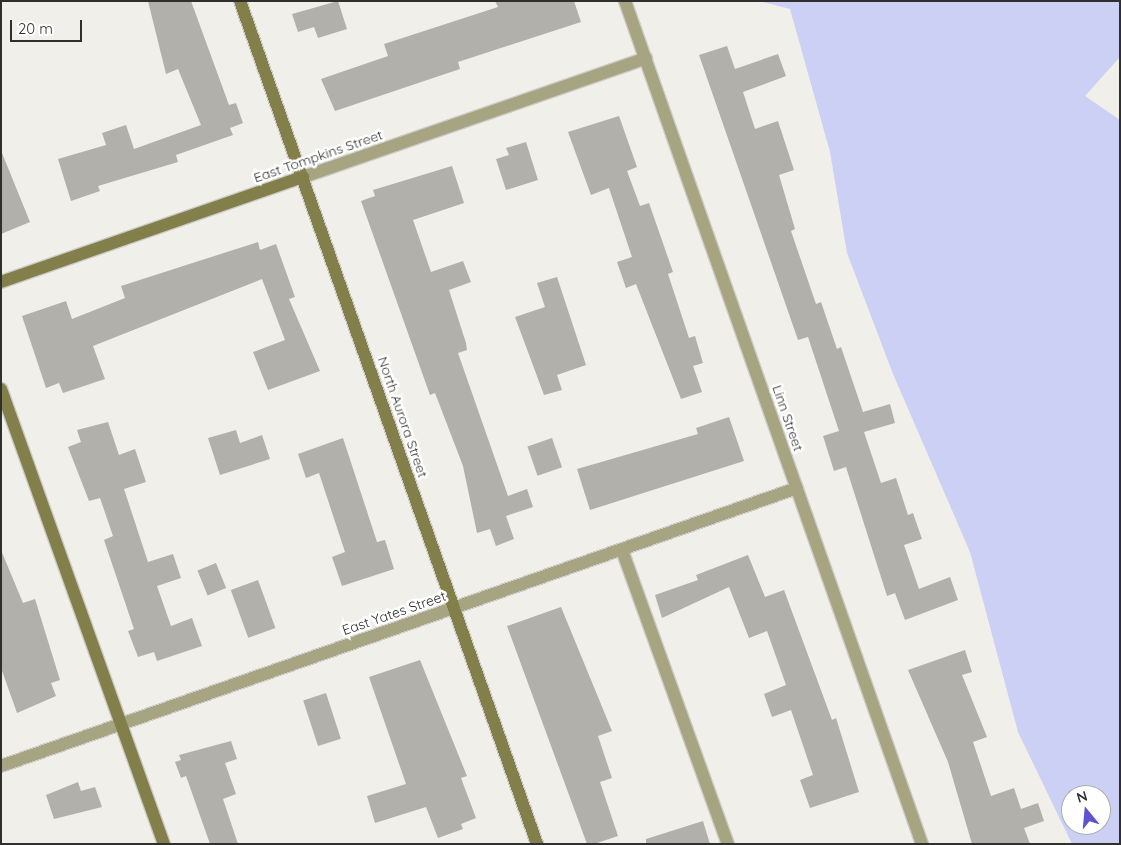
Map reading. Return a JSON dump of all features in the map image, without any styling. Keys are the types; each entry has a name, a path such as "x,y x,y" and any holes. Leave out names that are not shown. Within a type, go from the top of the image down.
{"street":[{"name":"North Aurora Street","path":"240,1 537,844"},
{"name":"Linn Street","path":"626,1 922,844"},
{"name":"East Tompkins Street","path":"1,282 646,58"},
{"path":"1,389 164,844"},
{"name":"East Yates Street","path":"1,766 797,488"},
{"path":"622,550 728,844"}],"shaded area":[{"path":"759,1 1120,1 1120,57 1085,96 1120,120 1120,844 1072,844 1068,835 1111,835 1111,785 1061,785 1061,821 1018,732 970,552 893,374 847,253 830,152 790,9"}],"building":[{"path":"148,1 191,1 229,105 236,103 243,123 230,128 233,135 176,155 178,162 98,186 100,191 71,201 58,159 106,145 102,133 126,125 134,149 201,125 178,69 166,74"},
{"path":"338,1 347,29 318,38 314,27 298,32 292,14"},
{"path":"495,1 574,1 581,22 458,62 460,69 335,111 321,79 388,56 384,44 498,7"},
{"path":"727,46 735,69 778,54 786,76 743,92 755,129 778,121 794,170 779,175 795,229 791,231 816,304 821,302 837,349 841,347 863,412 890,404 895,423 864,432 881,483 896,478 908,515 913,513 922,539 904,545 919,589 950,577 958,600 905,620 895,593 887,596 846,467 834,471 823,436 839,431 808,337 798,340 699,55"},
{"path":"619,116 637,167 627,171 640,206 649,203 673,272 668,274 689,338 695,336 703,363 693,366 702,392 681,399 636,284 626,288 617,262 632,257 609,188 591,195 568,132"},
{"path":"526,142 538,180 506,190 496,159 509,155 506,148"},
{"path":"1,154 30,222 1,234"},
{"path":"452,166 464,203 413,220 431,272 463,261 471,282 449,290 467,350 458,353 508,496 527,489 533,507 506,516 514,539 496,546 490,529 477,533 463,466 435,393 430,395 361,201 375,196 373,190"},
{"path":"258,242 260,250 276,244 295,297 289,299 320,371 268,390 253,352 285,340 262,279 93,346 105,379 63,393 59,383 46,388 22,316 66,301 72,319 125,298 121,286"},
{"path":"557,277 586,365 557,375 562,390 544,395 515,317 545,307 537,283"},
{"path":"729,417 744,461 590,510 577,469 698,434 696,428"},
{"path":"108,422 119,455 135,449 146,482 124,489 148,562 173,554 181,578 157,586 171,626 192,618 202,646 157,661 154,652 138,657 128,631 134,629 104,540 113,536 100,498 89,501 68,447 81,442 77,430"},
{"path":"236,430 240,443 262,435 270,459 220,475 208,438"},
{"path":"343,438 377,542 385,540 394,569 342,586 332,557 345,552 319,473 306,478 298,454"},
{"path":"552,438 562,467 538,476 527,446"},
{"path":"1,550 23,603 35,599 60,680 51,683 56,696 17,713 1,668"},
{"path":"748,555 765,597 784,590 832,720 836,718 859,792 810,808 800,780 813,775 791,710 772,717 764,694 786,685 767,631 749,638 729,587 662,618 655,595 698,580 696,575"},
{"path":"216,563 226,588 208,596 197,570"},
{"path":"258,580 275,628 248,638 231,590"},
{"path":"561,607 612,731 598,736 612,778 600,782 618,836 594,844 587,844 507,626"},
{"path":"965,650 972,672 962,675 987,737 973,742 991,796 1014,788 1021,809 1038,803 1044,821 1024,828 1030,844 972,844 948,762 908,670"},
{"path":"420,660 467,776 461,778 476,818 461,824 463,829 438,838 426,807 375,823 367,796 406,784 369,677"},
{"path":"326,693 341,739 318,746 303,700"},
{"path":"231,741 237,759 225,763 236,794 223,799 238,844 210,844 186,776 181,778 175,762 181,760 179,755"},
{"path":"78,782 81,791 95,787 102,807 54,819 46,795"},
{"path":"703,821 710,844 646,844 646,839"}]}
